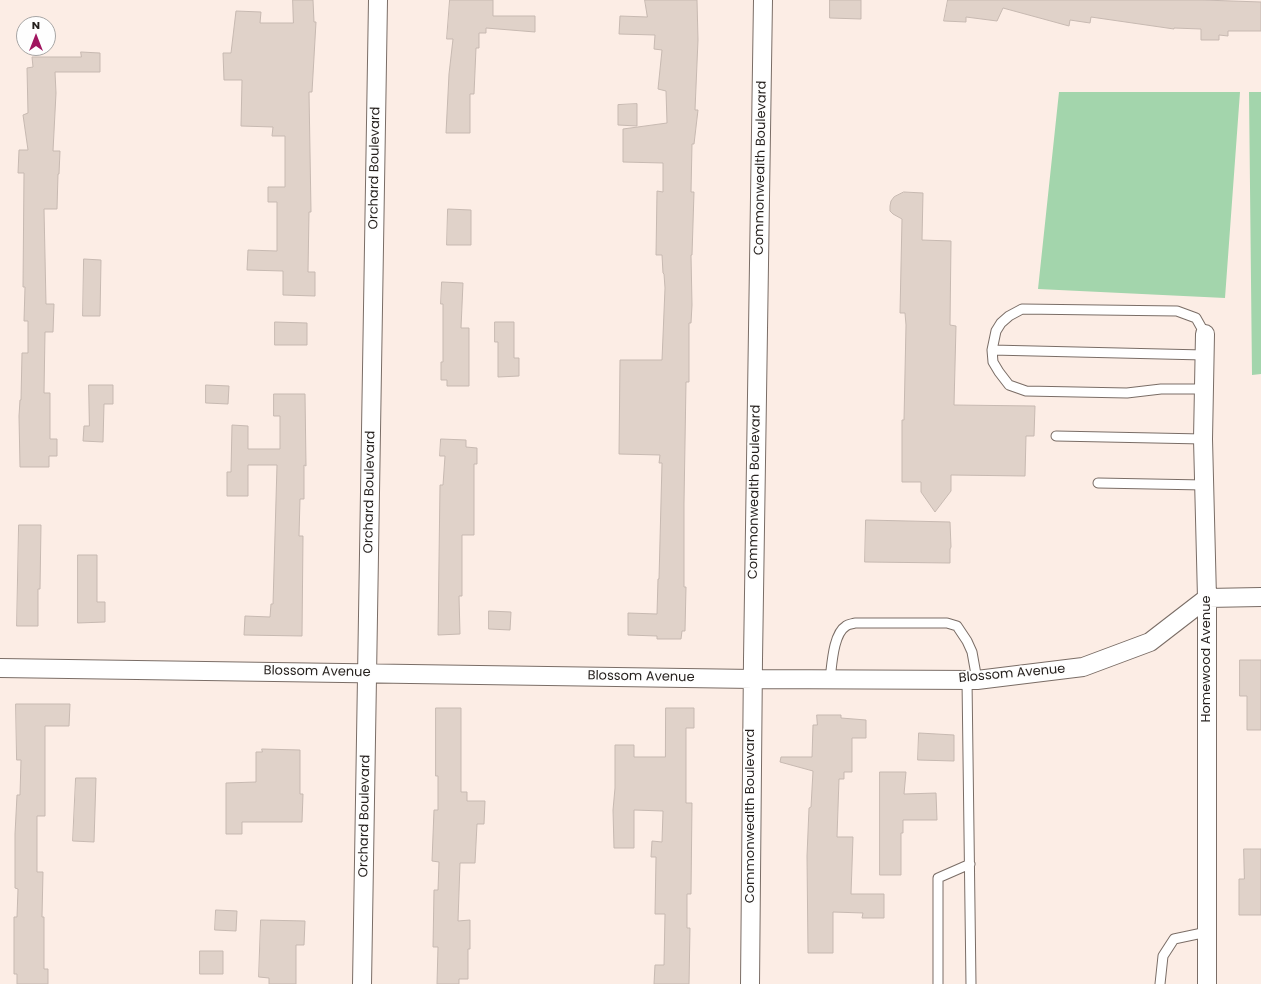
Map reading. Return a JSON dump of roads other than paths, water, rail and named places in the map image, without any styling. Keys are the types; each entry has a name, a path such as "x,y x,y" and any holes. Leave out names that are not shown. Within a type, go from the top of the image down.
{"street":[{"name":"Orchard Boulevard","path":"362,984 378,0"},
{"name":"Commonwealth Boulevard","path":"750,984 763,0"},
{"name":"Homewood Avenue","path":"1205,334 1203,439 1207,598 1207,984"},
{"path":"1207,598 1261,597"},
{"name":"Blossom Avenue","path":"0,668 753,679 972,680 1082,667 1150,642 1207,598"}],"lane":[{"path":"1204,389 1161,389 1127,393 1026,391 1009,385 993,362 992,350 996,331 1001,323 1009,316 1022,309 1177,312 1196,318 1205,334"},
{"path":"992,350 1204,355"},
{"path":"1056,436 1203,439"},
{"path":"1098,483 1204,485"},
{"path":"830,679 833,654 839,633 846,625 855,623 947,623 957,626 967,641 972,652 970,864 971,984"},
{"path":"938,984 938,878 970,864"},
{"path":"1160,984 1163,956 1174,939 1207,932"}]}
